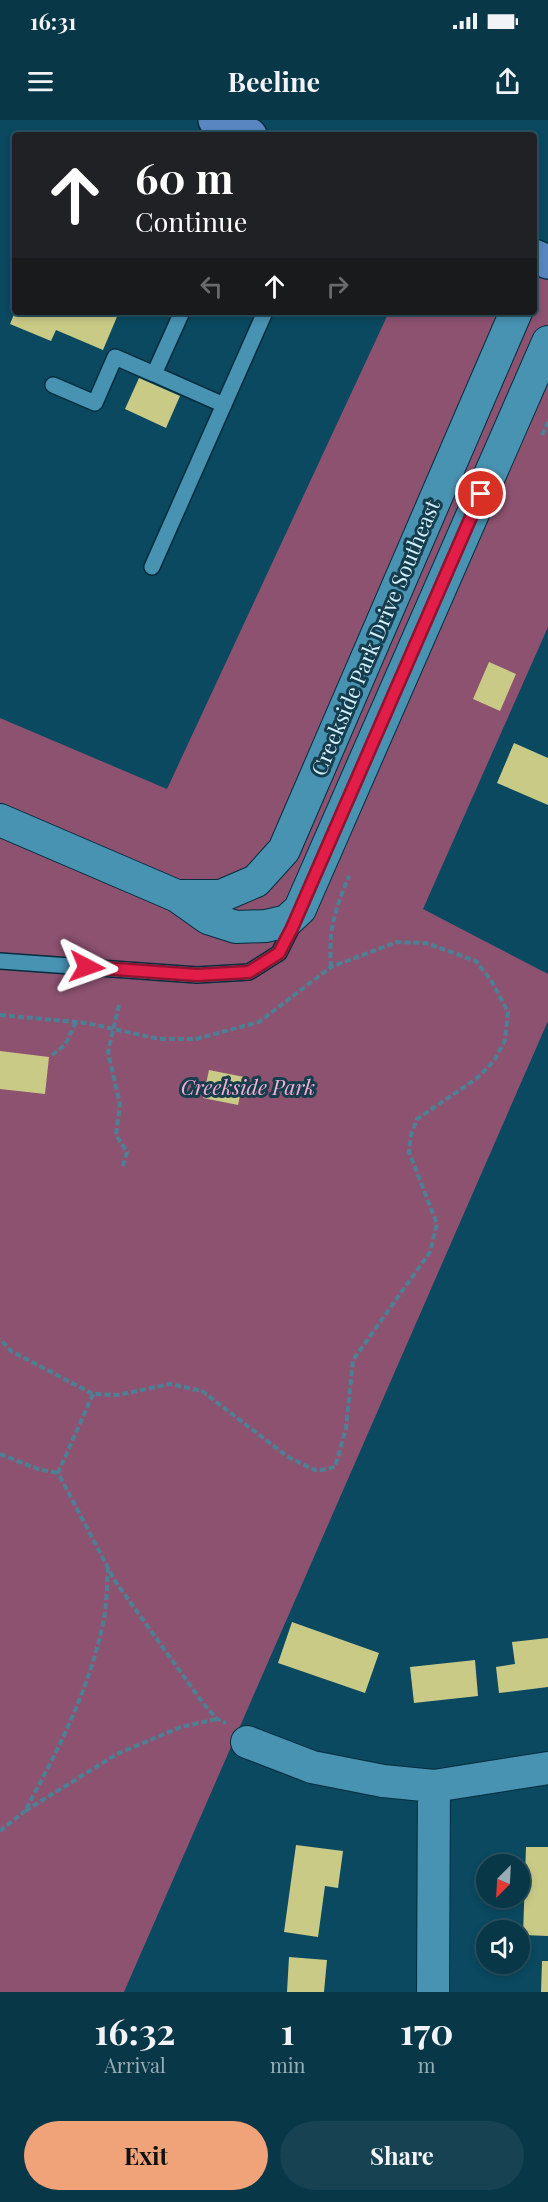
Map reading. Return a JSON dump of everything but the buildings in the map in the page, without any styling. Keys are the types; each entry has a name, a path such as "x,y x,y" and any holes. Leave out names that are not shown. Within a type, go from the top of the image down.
{"main road":[{"path":"216,120 243,132"}],"street":[{"name":"Creekside Park Drive Southeast","path":"177,896 221,896 256,881 284,850 515,315"},
{"name":"Creekside Park Drive Southeast","path":"0,820 177,896 208,918 236,927 266,926 287,921 300,909 548,342"},
{"path":"247,1742 312,1767 383,1781 434,1786 548,1768"},
{"path":"433,1992 434,1786"}],"lane":[{"path":"154,374 181,315"},
{"path":"152,567 264,315"},
{"path":"53,384 95,403 115,357 224,405"},
{"path":"0,961 197,975 249,972 279,953 300,909"}],"path":[{"path":"0,1015 115,1027 159,1039 196,1039 259,1022 332,968 397,942 426,943 476,961 492,982 508,1012 505,1040 494,1061 476,1079 417,1119 411,1135 409,1152 437,1224 435,1234 430,1252 353,1360 346,1428 335,1467 317,1471 288,1457 202,1391 171,1384 118,1395 93,1394 11,1352 0,1339"},
{"path":"119,1005 108,1052 120,1104 116,1135 127,1152 123,1166"},
{"path":"52,1055 65,1045 76,1022"},
{"path":"93,1394 58,1473 108,1567 162,1647 218,1719 249,1735 247,1742"},
{"path":"0,1454 38,1469 58,1473"},
{"path":"25,1811 57,1752 84,1690 105,1612 108,1567"},
{"path":"0,1831 25,1811 117,1754 181,1727 218,1719"}],"green space":[{"name":"Creekside Park","path":"537,257 548,262 548,627 423,909 548,974 548,1021 124,1992 0,1992 0,718 167,789 388,315 537,315"}],"route":[{"path":"87,967 197,975 249,972 279,953 292,928 481,494"}]}
